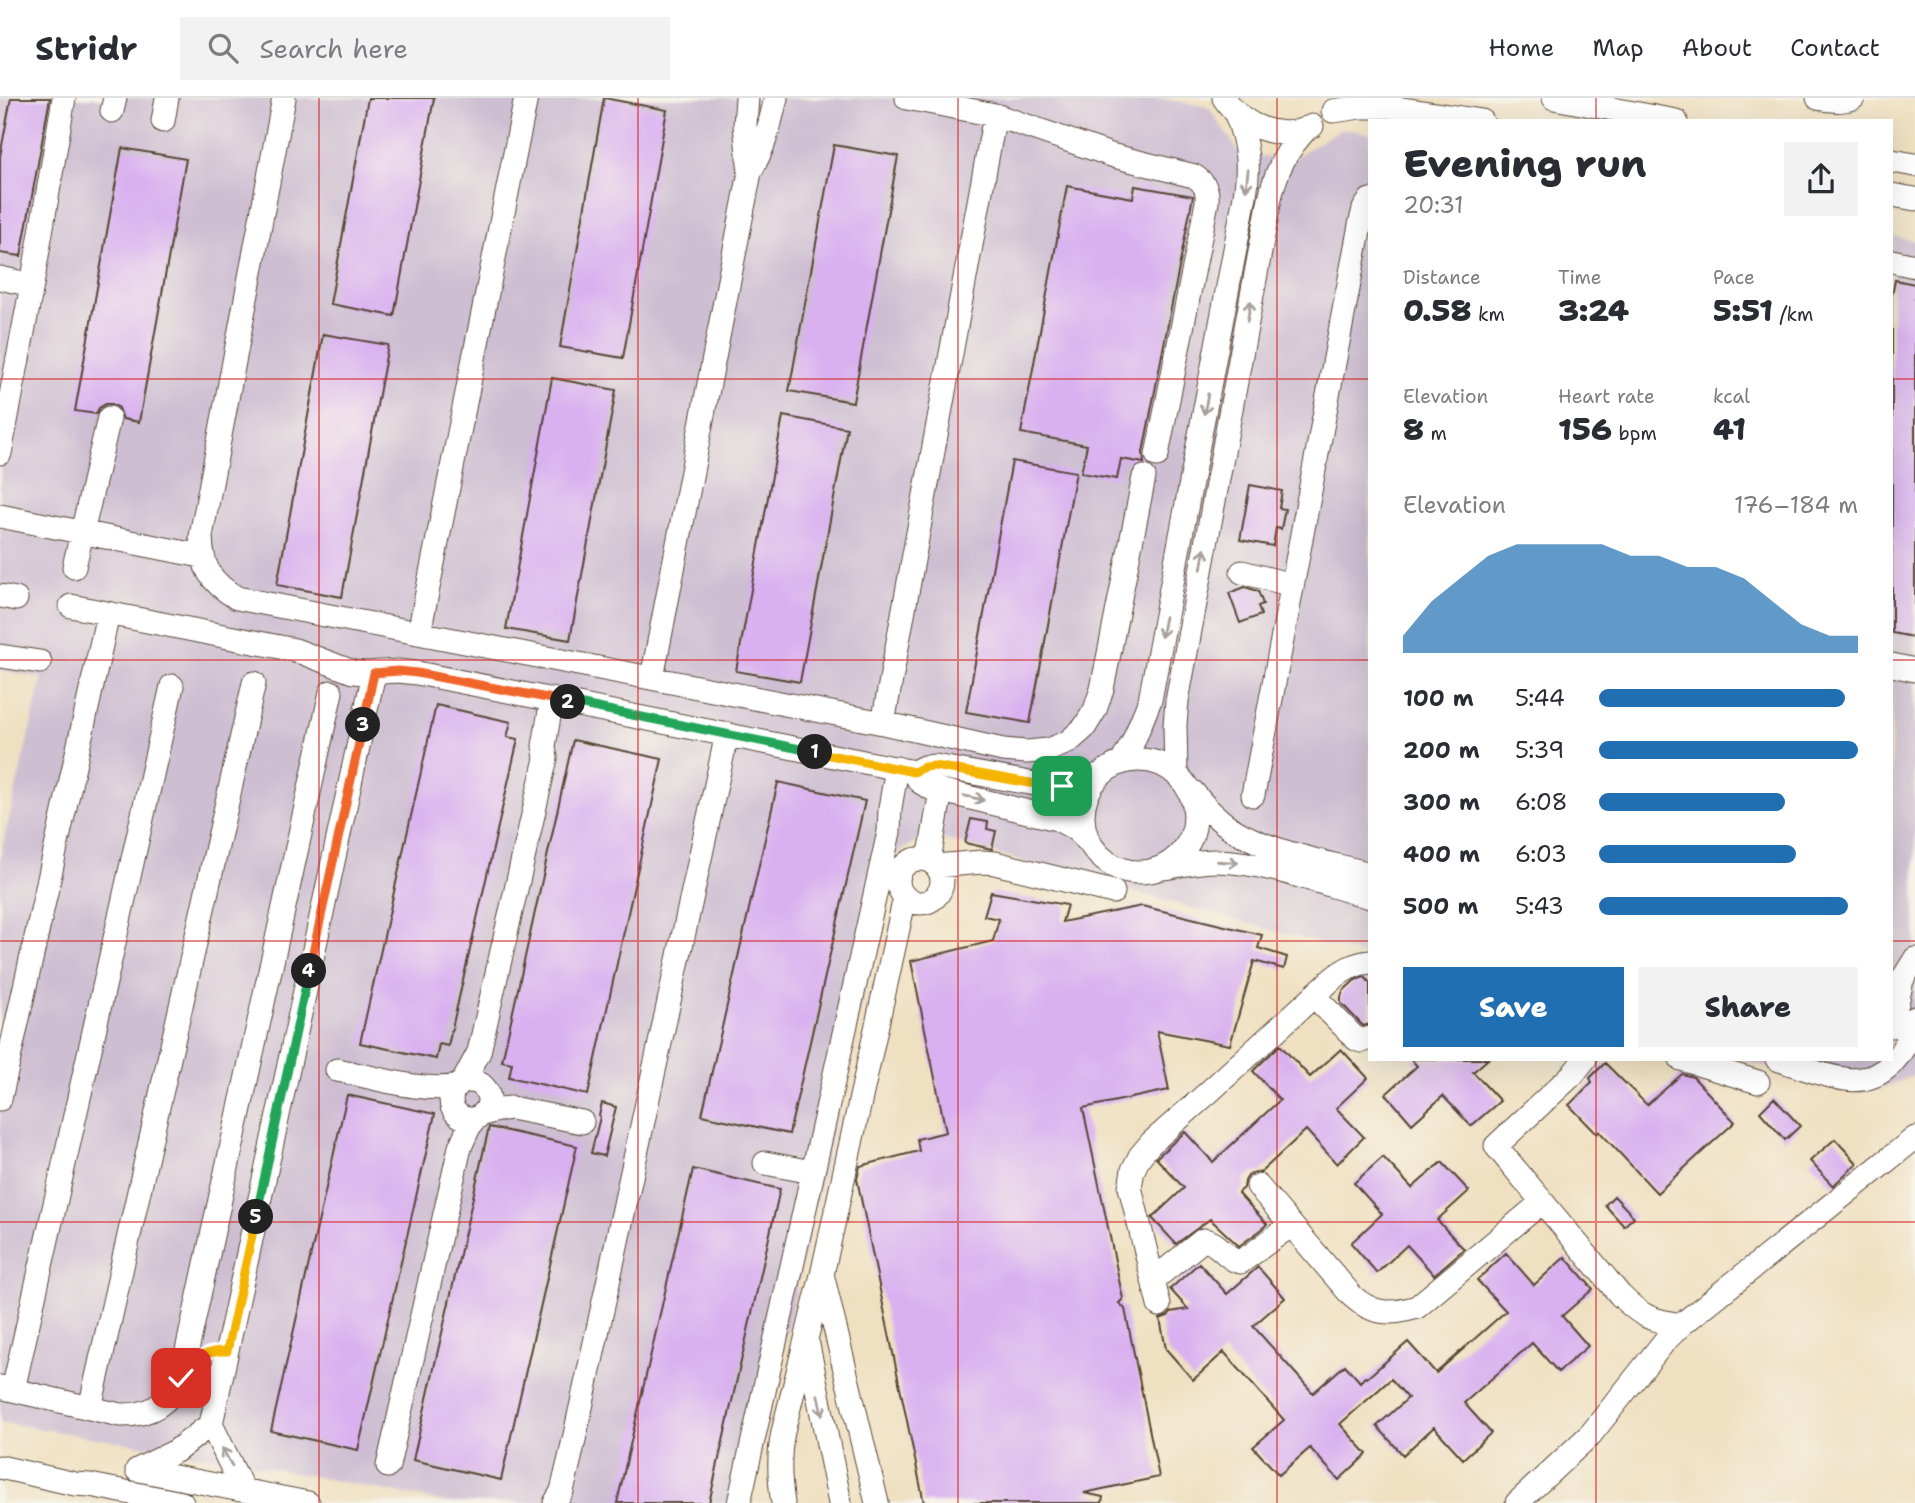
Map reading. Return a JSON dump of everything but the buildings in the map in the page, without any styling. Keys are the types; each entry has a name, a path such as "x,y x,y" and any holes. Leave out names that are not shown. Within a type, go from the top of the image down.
{"street":[{"path":"0,453 64,98"},
{"path":"163,121 167,98"},
{"path":"284,98 201,536 201,555 208,573 220,588 237,598 883,723 1003,750 1048,751 1068,742 1084,728 1095,710 1102,689 1144,477"},
{"path":"419,634 526,98"},
{"path":"747,98 745,125 750,173"},
{"path":"652,678 750,173 770,128 776,98"},
{"path":"906,98 995,115 1114,156 1194,176 1206,187 1207,202 1157,456"},
{"path":"1554,98 1665,119"},
{"path":"1818,98 1830,101 1853,98"},
{"path":"1230,106 1248,123 1277,132 1307,128 1321,121 1337,104 1390,107 1469,119"},
{"path":"1122,762 1150,700 1249,175 1244,134 1230,106"},
{"path":"883,723 995,115"},
{"path":"1176,772 1177,701 1274,178 1293,143 1307,128"},
{"path":"1893,161 1915,165"},
{"path":"1893,195 1915,199"},
{"path":"1253,795 1360,225 1368,203"},
{"path":"1893,261 1915,266"},
{"path":"0,278 32,285"},
{"path":"74,567 109,418"},
{"path":"0,516 201,555"},
{"path":"1242,572 1292,585"},
{"path":"71,607 295,650 353,672 417,673 905,770 935,766 1041,785 1062,786 1082,783 1122,762 1140,759 1159,763 1176,772 1209,811 1254,840 1368,873"},
{"path":"0,1099 108,614"},
{"path":"0,656 40,662"},
{"path":"1893,665 1915,670"},
{"path":"243,1490 211,1424 374,673"},
{"path":"90,1408 254,683"},
{"path":"172,686 6,1388 120,1415 152,1410 170,1397 181,1378 331,692"},
{"path":"388,1466 460,1147 469,1127 470,1100 479,1052 546,758 554,748 560,701"},
{"path":"555,1503 562,1491 570,1458 727,734"},
{"path":"905,770 930,788 1057,819 1073,828 1101,858 1119,869 1140,873 1189,863 1218,861 1247,864 1368,896"},
{"path":"739,1503 889,832 890,808 905,770"},
{"path":"1088,841 1083,824 1083,806 1090,788 1101,774"},
{"path":"1160,869 1180,856 1193,836 1196,813 1190,790"},
{"path":"941,791 932,863 941,874 939,893 932,900 923,903 905,897 900,890 899,873 911,861 920,859 932,863 995,863 1113,892"},
{"path":"783,1503 779,1451 822,1275 905,897"},
{"path":"1893,1021 1902,980 1915,958"},
{"path":"1159,1305 1130,1187 1133,1170 1140,1156 1151,1143 1342,971 1356,963 1368,962"},
{"path":"1314,996 1356,1040 1368,1039"},
{"path":"1784,1061 1847,1080 1866,1078 1884,1070 1899,1057 1915,1018"},
{"path":"1583,1061 1496,1146 1620,1296 1637,1312 1658,1322 1681,1325"},
{"path":"1688,1061 1758,1082"},
{"path":"337,1070 420,1087 445,1088 470,1100 582,1122"},
{"path":"1517,1503 1591,1434 1664,1342 1681,1325 1915,1138"},
{"path":"765,1163 812,1172"},
{"path":"1258,1186 1290,1226 1362,1305 1380,1312 1399,1313 1417,1307 1542,1202"},
{"path":"1153,1280 1203,1240 1210,1240 1235,1261 1241,1262 1290,1226"},
{"path":"822,1275 877,1503"},
{"path":"807,1338 840,1503"},
{"path":"184,1367 209,1352 227,1351"},
{"path":"90,1485 139,1470 176,1451 211,1424"},
{"path":"0,1467 182,1503"},
{"path":"139,1470 308,1503"}],"shaded area":[{"path":"0,98 1160,98 1208,107 1239,152 1282,160 1292,159 1342,128 1368,134 1368,956 928,835 895,854 748,1503 449,1503 229,1460 0,1422 0,857 42,678 0,670"},
{"path":"1893,236 1915,241 1915,1074 1894,1084 1859,1092 1745,1061 1893,1061"}],"route":[{"path":"181,1378 184,1367 201,1356 218,1350 227,1351 374,673 398,671 436,676 914,772 935,766 1041,785 1062,786"}]}
